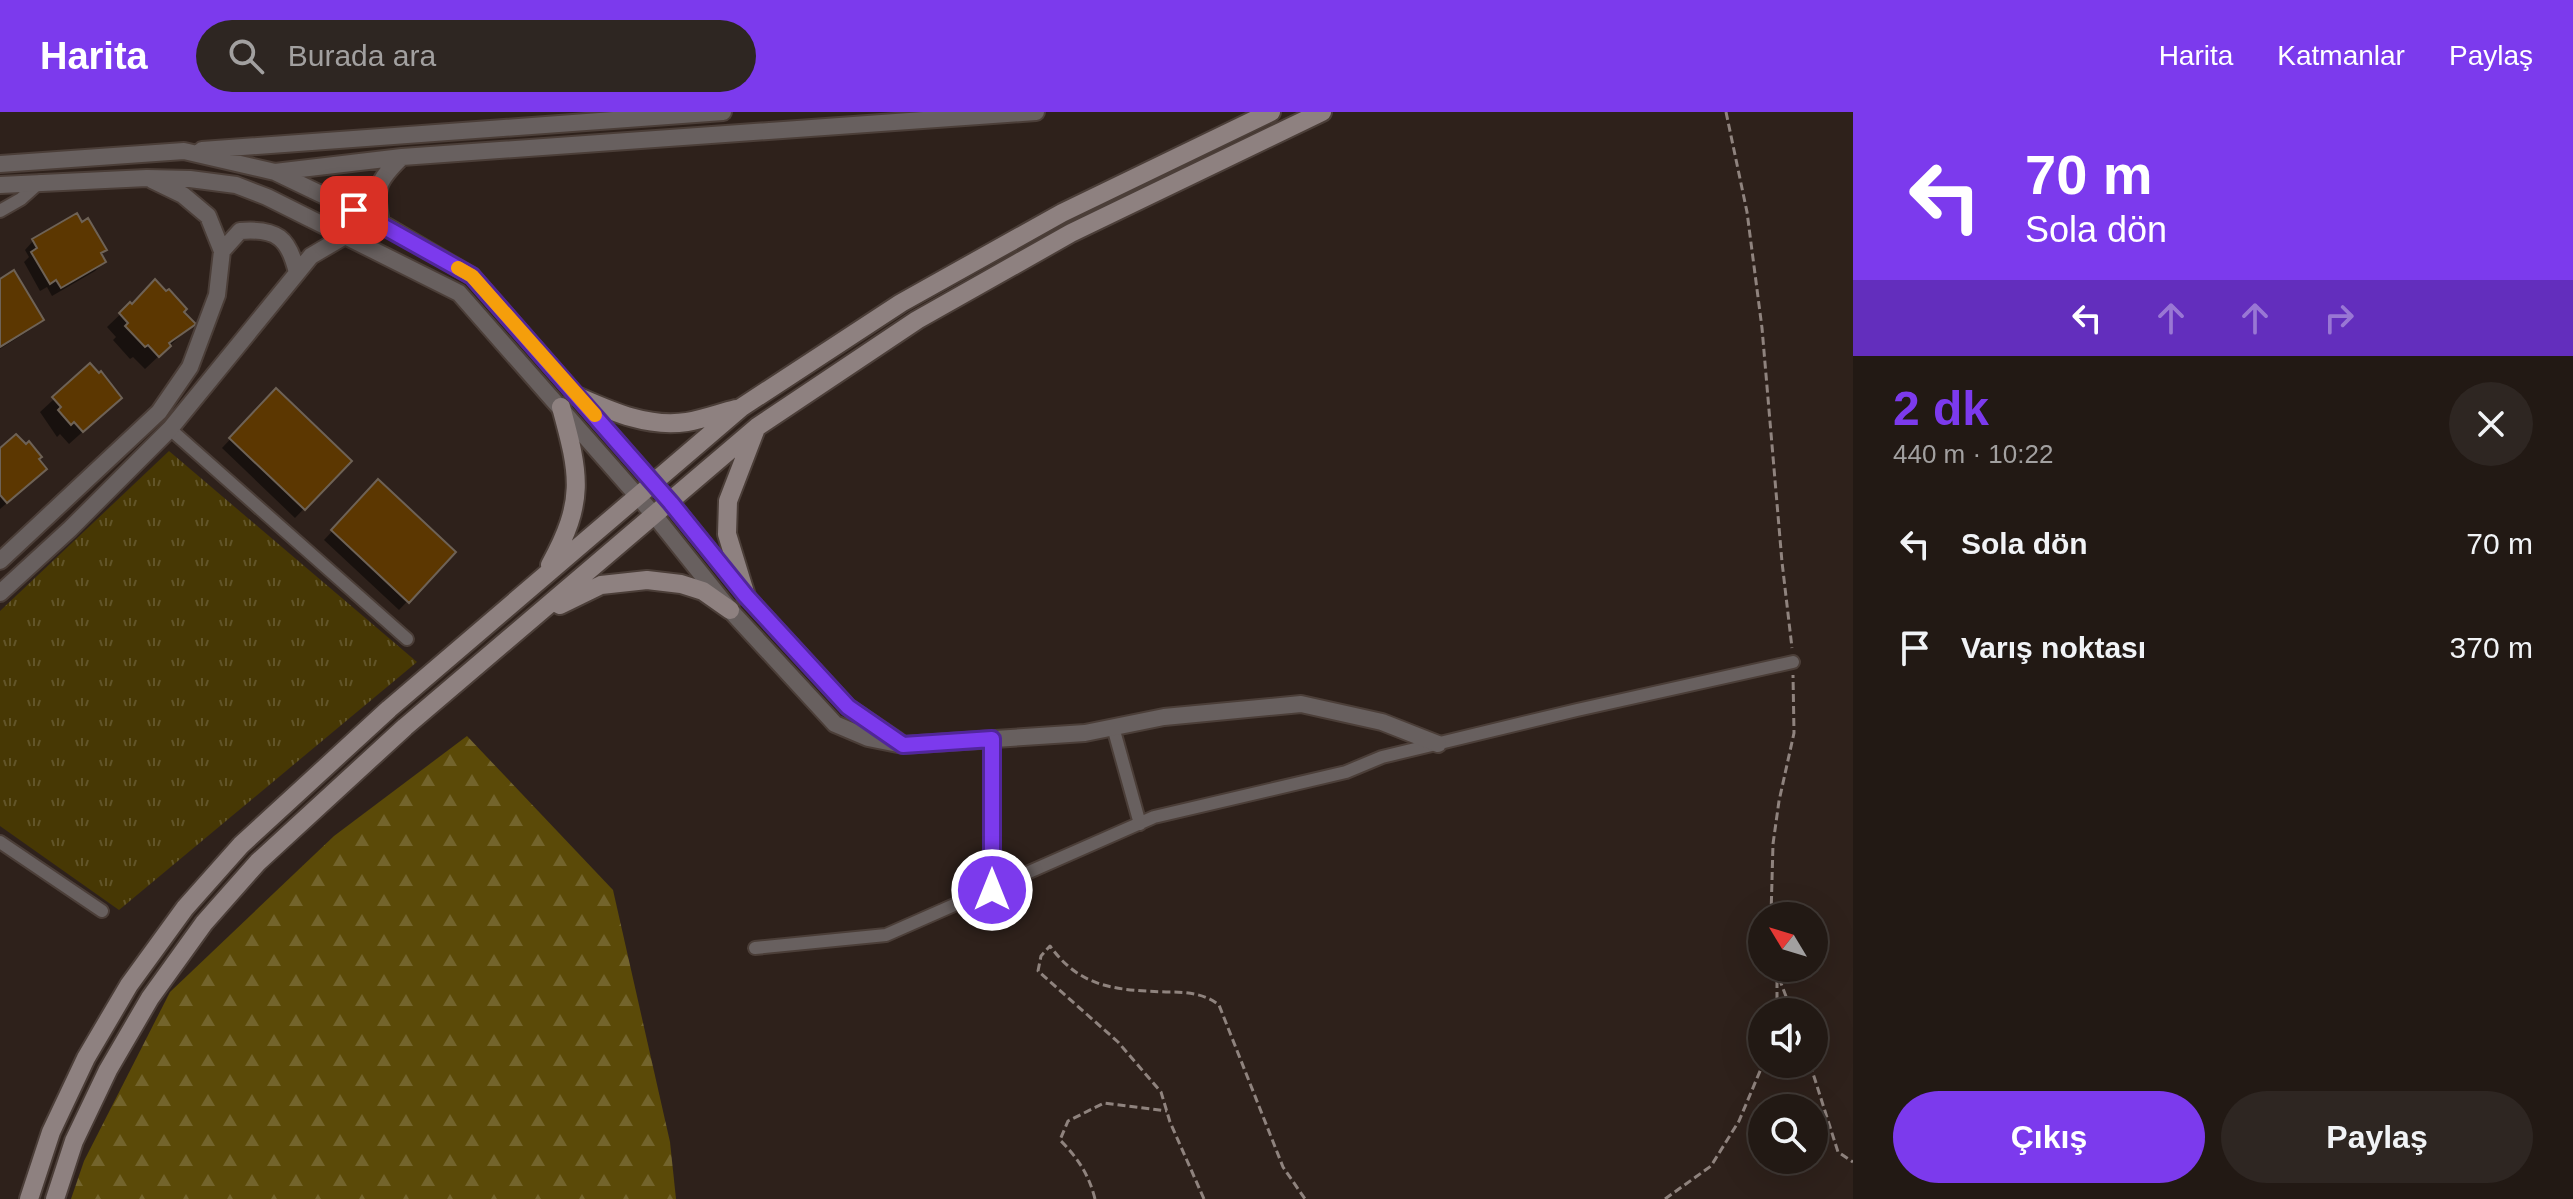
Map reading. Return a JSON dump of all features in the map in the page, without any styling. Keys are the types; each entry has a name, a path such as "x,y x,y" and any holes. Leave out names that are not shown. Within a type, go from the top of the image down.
{"main road":[{"path":"29,1199 51,1132 86,1058 129,985 185,908 241,845 389,709 742,407 901,303 1062,213 1271,112"},
{"path":"55,1199 74,1141 108,1070 150,998 204,923 258,862 405,727 757,427 917,320 1071,233 1322,112"},
{"path":"579,397 617,414 646,421 685,422 742,407"},
{"path":"544,577 567,533 577,494 574,452 561,407"},
{"path":"746,596 727,534 728,501 757,427"},
{"path":"536,617 601,585 647,580 681,584 703,591 730,610"}],"street":[{"path":"0,164 723,112"},
{"path":"0,185 41,181 190,179 402,157 1036,112"},
{"path":"184,151 275,172 381,223 472,276 671,503 746,596 848,707 903,745"},
{"path":"381,223 376,197 382,177 402,157"},
{"path":"0,561 159,412 190,367 217,295 222,251 208,216 183,195 147,178"},
{"path":"190,179 236,185 267,197 459,293 655,516 730,610 835,724 868,738 903,745 1085,733 1164,717 1301,704 1382,722 1438,744"},
{"path":"0,211 21,199 41,181"},
{"path":"222,251 240,231 261,230 281,238 292,250 297,273"},
{"path":"0,593 70,529 170,429 311,256 345,236"},
{"path":"170,429 407,639"},
{"path":"755,948 886,935 1154,817 1346,772 1382,757 1793,662"},
{"path":"1113,727 1140,824"},
{"path":"992,739 992,890"},
{"path":"0,842 102,911"}],"path":[{"path":"1726,112 1747,212 1762,328 1793,662 1794,733 1773,844 1771,902"},
{"path":"1204,1199 1161,1092 1118,1042 1038,971 1041,956 1050,946 1074,971 1095,985 1133,991 1183,992 1208,997 1219,1005 1283,1167 1305,1199"},
{"path":"1665,1199 1711,1166 1739,1121 1757,1078"},
{"path":"1814,1078 1838,1152 1853,1162"},
{"path":"1095,1199 1083,1168 1060,1140 1068,1121 1104,1103 1167,1111"}],"green space":[{"path":"169,451 417,662 119,910 0,826 0,611"},
{"path":"467,736 613,890 670,1142 676,1199 71,1199 84,1161 170,992 334,836"}],"building":[{"path":"77,213 82,222 88,218 107,250 101,253 106,262 61,288 56,280 50,284 31,252 37,248 32,239"},
{"path":"14,270 44,320 0,347 0,279"},
{"path":"155,279 166,291 169,289 196,324 169,343 171,346 159,357 125,326 128,323 119,313"},
{"path":"90,363 99,373 101,371 122,398 83,432 74,422 71,425 52,397"},
{"path":"276,388 352,461 305,510 229,438"},
{"path":"16,434 26,444 29,441 47,469 7,503 0,495 0,448"},
{"path":"378,479 456,552 409,603 331,530"}],"slow traffic":[{"path":"458,268 472,276 595,415"}],"route":[{"path":"354,210 472,276 671,503 746,596 848,707 903,745 992,739 992,890"}]}
